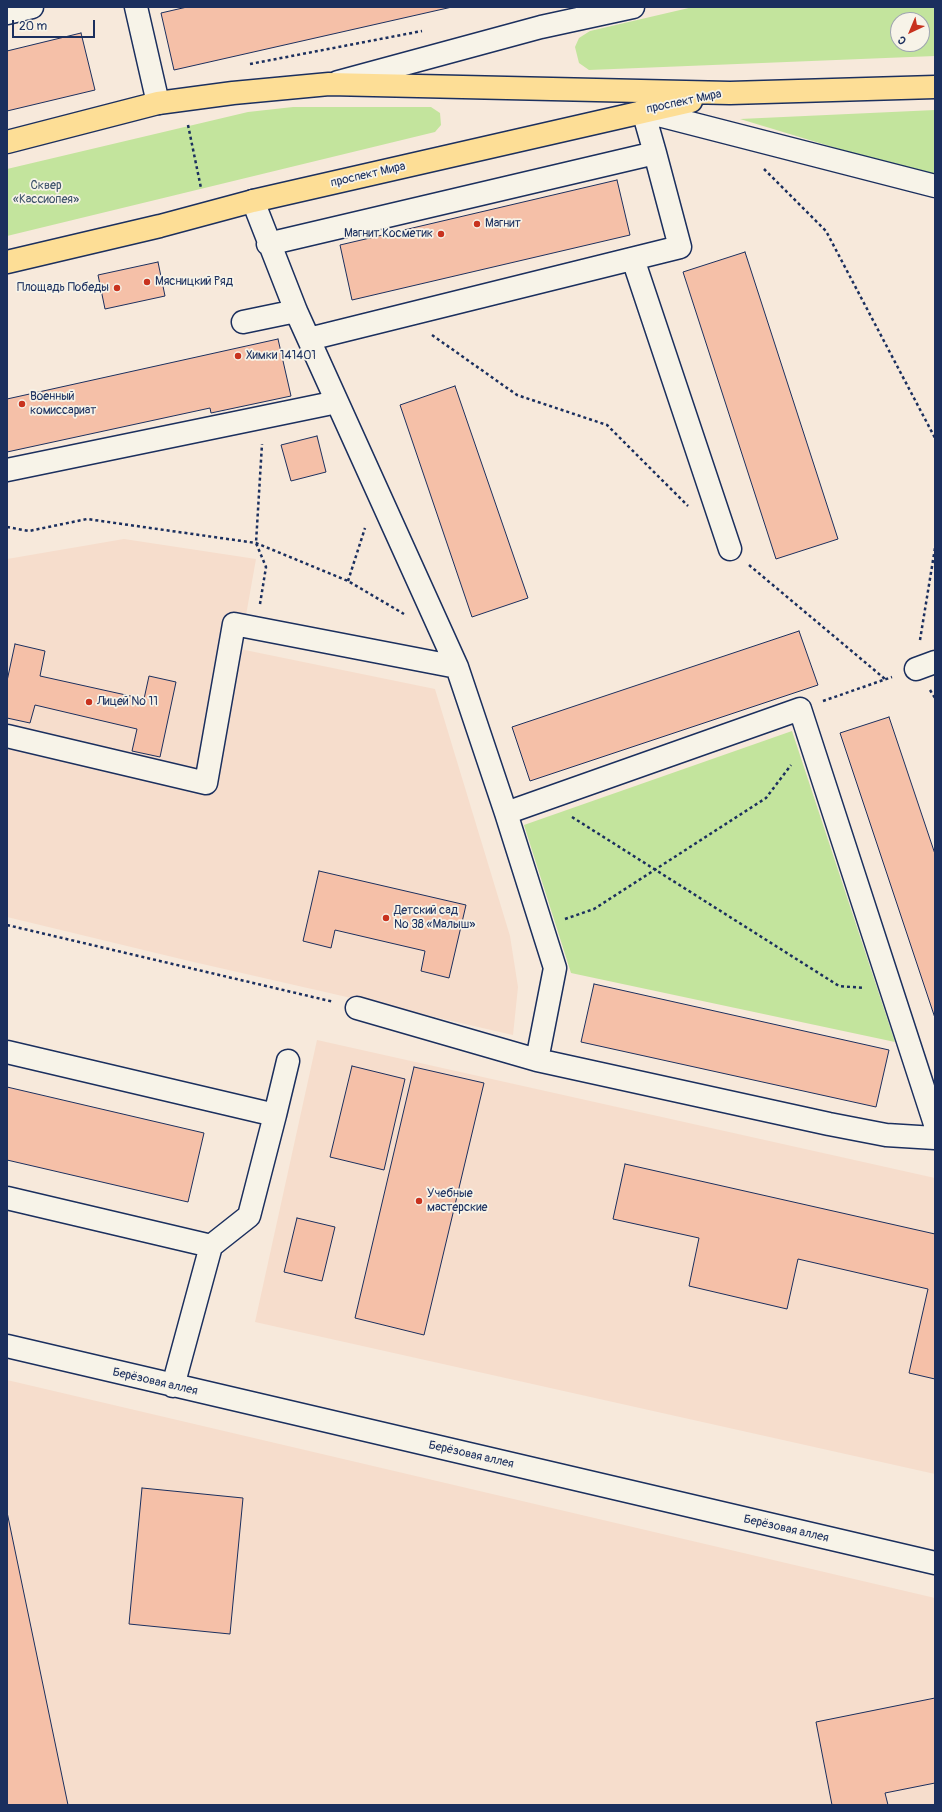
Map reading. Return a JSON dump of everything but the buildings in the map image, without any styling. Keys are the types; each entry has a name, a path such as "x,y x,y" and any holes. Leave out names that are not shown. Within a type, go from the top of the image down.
{"main road":[{"name":"проспект Мира","path":"7,142 158,103 233,93 329,84 730,93 935,87"},
{"name":"проспект Мира","path":"7,262 253,202 643,111 730,93"}],"street":[{"path":"7,13 32,7"},
{"path":"136,7 158,103"},
{"path":"329,84 541,27 633,7"},
{"path":"309,339 680,247 643,111"},
{"path":"643,111 935,186"},
{"path":"268,244 655,153"},
{"path":"253,202 268,244 296,311 457,667 506,813 555,968 537,1060"},
{"path":"633,259 730,549"},
{"path":"243,322 296,311"},
{"path":"7,470 337,402"},
{"path":"7,736 206,783 234,624 457,667"},
{"path":"506,813 800,709 935,1124"},
{"path":"357,1008 537,1060 829,1124 886,1135 935,1138"},
{"path":"7,1052 275,1115"},
{"path":"173,1386 210,1246 250,1216 288,1061"},
{"path":"7,1198 210,1246"},
{"name":"Берёзовая аллея","path":"7,1346 935,1564"}],"path":[{"path":"247,64 427,30"},
{"path":"183,100 207,214"},
{"path":"760,165 826,231 935,438"},
{"path":"404,315 517,395 607,425 691,509"},
{"path":"257,629 266,567 256,543 262,417"},
{"path":"348,581 378,492"},
{"path":"7,526 29,531 87,519 256,543 348,581 409,617"},
{"path":"800,709 925,665 935,548"},
{"path":"730,549 885,679"},
{"path":"542,926 594,909 766,798 810,739"},
{"path":"544,799 839,986 892,991"},
{"path":"7,925 357,1008"}],"shaded area":[{"path":"124,539 256,559 240,649 435,689 510,936 518,987 513,1035 185,960 7,917 7,559"},
{"path":"317,1040 935,1178 935,1474 255,1322"},
{"path":"7,1380 935,1598 935,1805 7,1805"}],"green space":[{"path":"693,7 935,7 935,56 589,70 579,63 575,47 579,38 590,31"},
{"name":"Сквер «Кассиопея»","path":"293,107 431,107 440,113 441,125 435,132 7,236 7,169 248,112"},
{"path":"935,110 935,178 740,119"},
{"path":"792,731 895,1042 571,973 524,825"}],"place":[{"name":"Магнит","path":"477,224"},
{"name":"Магнит Косметик","path":"441,234"},
{"name":"Мясницкий Ряд","path":"147,282"},
{"name":"Площадь Победы","path":"117,288"},
{"name":"Химки 141401","path":"238,356"},
{"name":"Военный комиссариат","path":"22,404"},
{"name":"Лицей № 11","path":"89,702"},
{"name":"Детский сад № 38 «Малыш»","path":"386,918"},
{"name":"Учебные мастерские","path":"419,1201"}]}
